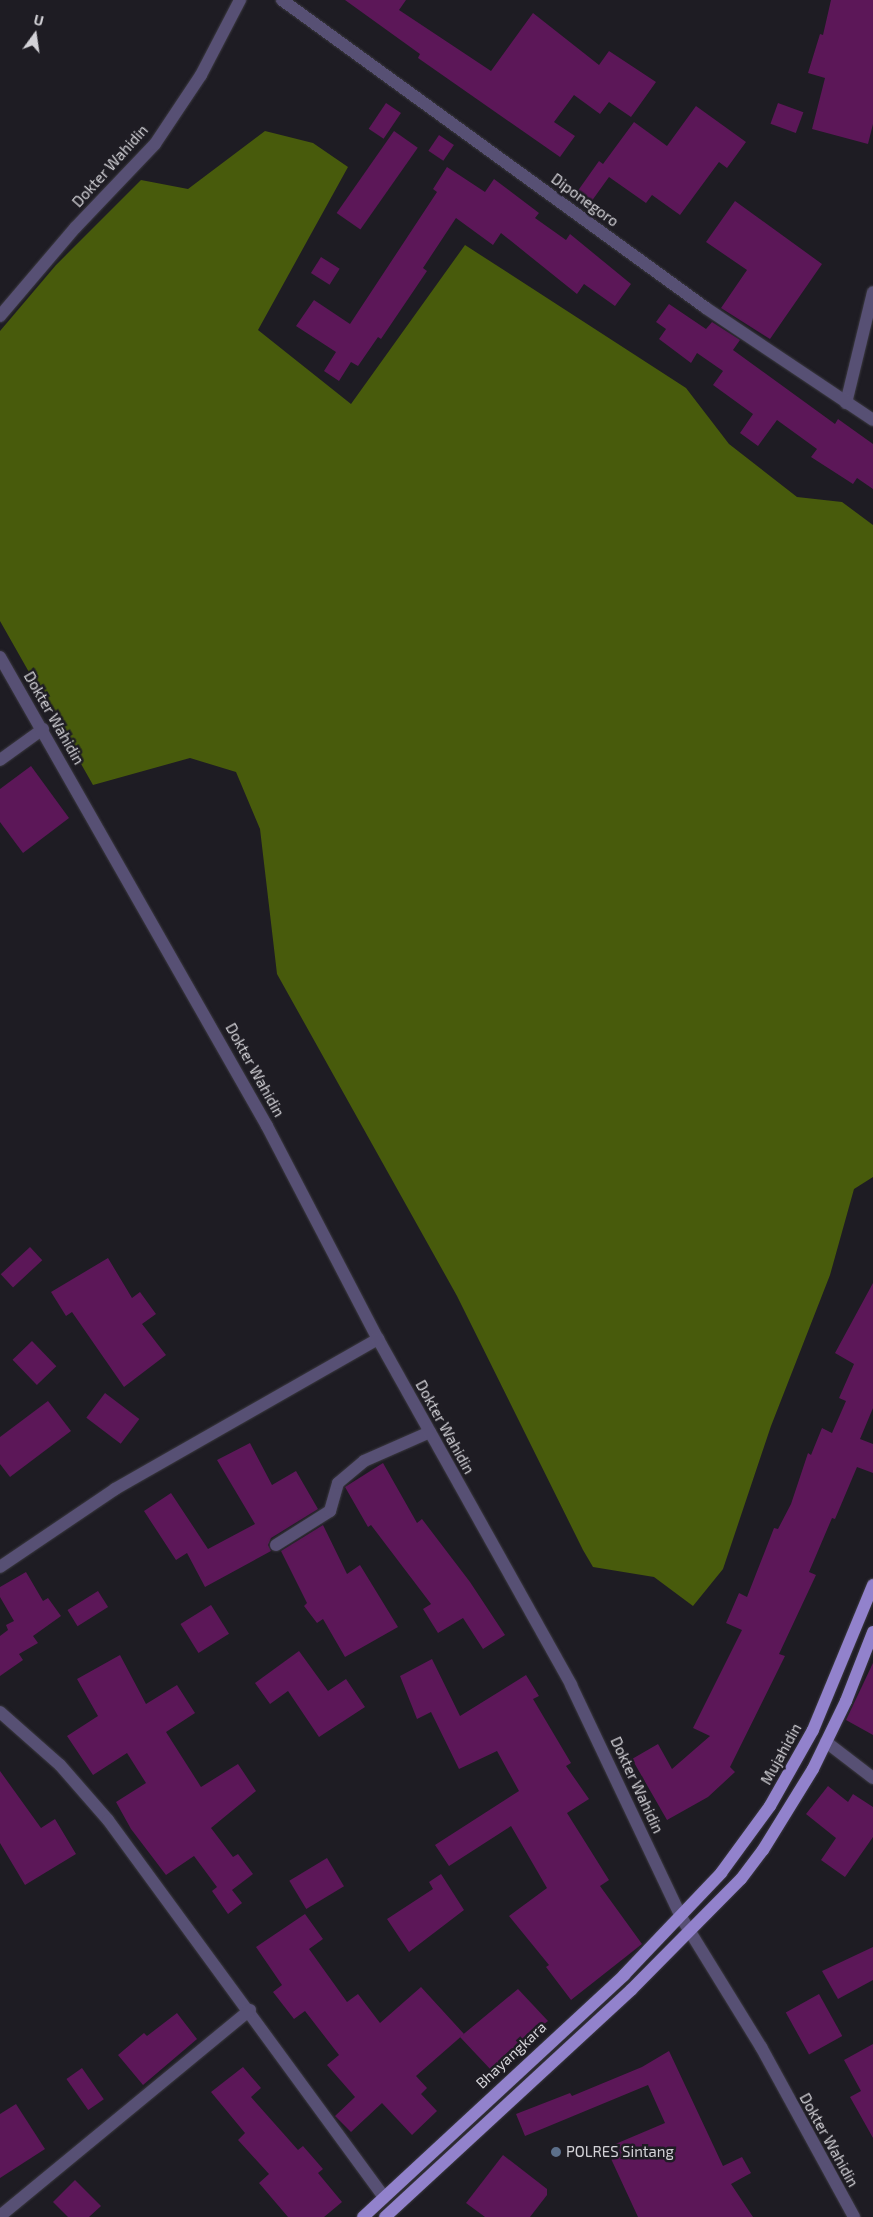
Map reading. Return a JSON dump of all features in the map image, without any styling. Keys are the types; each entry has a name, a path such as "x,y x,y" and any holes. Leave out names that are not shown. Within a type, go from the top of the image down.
{"main road":[{"name":"Mujahidin","path":"681,1917 722,1873 770,1806 824,1708 873,1585"},
{"path":"385,2217 691,1932 763,1850 826,1742 873,1632"},
{"name":"Bhayangkara","path":"363,2217 624,1975 681,1917"}],"street":[{"name":"Dokter Wahidin","path":"0,316 75,228 155,144 202,76 240,0"},
{"name":"Diponegoro","path":"282,0 706,308 873,420"},
{"path":"846,403 873,292"},
{"name":"Dokter Wahidin","path":"0,657 43,729 268,1126 378,1339 571,1685 681,1917 761,2047 854,2217"},
{"path":"0,760 43,729"},
{"path":"0,1567 115,1489 378,1339"},
{"path":"276,1545 330,1511 338,1483 364,1461 430,1432"},
{"path":"0,1712 60,1765 108,1820 250,2010 384,2197"},
{"path":"826,1742 873,1778"},
{"path":"0,2216 250,2010"}],"green space":[{"path":"265,131 313,143 348,167 258,330 351,404 465,245 686,388 729,444 797,497 842,502 873,525 873,1177 854,1189 830,1275 771,1426 723,1569 693,1606 654,1577 593,1567 583,1550 457,1296 277,974 260,829 236,772 190,758 93,785 0,621 0,331 56,265 141,180 188,189"}],"building":[{"path":"345,0 406,0 399,10 491,71 533,13 599,65 609,51 656,82 631,117 609,102 600,114 574,95 554,122 575,136 560,157 418,58 420,54"},
{"path":"831,0 873,0 873,124 868,144 812,129 825,78 808,73 820,34 823,35"},
{"path":"386,103 401,113 384,139 369,129"},
{"path":"778,103 803,112 796,133 770,124"},
{"path":"696,106 746,142 727,168 719,162 680,215 652,195 646,203 609,177 591,202 577,192 599,161 603,164 634,122 667,146"},
{"path":"394,131 418,148 360,230 337,213"},
{"path":"439,135 454,145 443,161 428,151"},
{"path":"447,167 485,192 494,179 539,213 535,218 566,240 570,234 631,284 615,306 584,284 577,294 501,233 493,245 456,218 423,268 427,271 381,339 378,337 358,366 351,362 339,381 324,371 336,352 296,326 314,300 350,324 437,192 433,189"},
{"path":"735,201 822,264 770,339 721,308 747,270 706,242"},
{"path":"321,257 340,269 330,285 311,273"},
{"path":"669,304 706,329 712,322 740,340 733,350 835,424 838,419 873,444 873,489 857,478 853,484 811,457 817,449 777,420 758,446 740,433 753,414 713,385 723,371 697,353 691,363 659,339 666,329 656,322"},
{"path":"31,766 69,818 23,853 0,822 0,789"},
{"path":"30,1247 42,1260 13,1287 1,1274"},
{"path":"108,1258 132,1298 140,1292 156,1314 142,1324 166,1355 124,1387 72,1312 66,1316 51,1292"},
{"path":"873,1283 873,1408 860,1439 873,1444 873,1473 857,1467 835,1519 832,1518 809,1572 816,1575 779,1654 785,1656 730,1767 735,1772 708,1797 667,1820 632,1759 658,1744 672,1769 710,1736 693,1728 742,1630 726,1623 739,1593 747,1597 774,1528 778,1529 791,1504 808,1453 811,1455 822,1428 832,1433 846,1401 839,1398 854,1364 835,1353"},
{"path":"32,1341 56,1366 37,1385 13,1360"},
{"path":"105,1393 139,1419 121,1444 86,1418"},
{"path":"48,1401 71,1431 10,1477 0,1464 0,1437"},
{"path":"250,1443 272,1485 296,1471 318,1509 271,1538 268,1545 271,1551 205,1587 187,1553 176,1560 144,1511 171,1493 208,1549 255,1524 217,1460"},
{"path":"383,1463 417,1523 422,1519 470,1582 505,1635 483,1649 463,1618 438,1633 423,1609 431,1604 371,1525 368,1527 345,1487"},
{"path":"323,1525 347,1574 360,1565 398,1627 345,1657 323,1619 317,1623 304,1606 307,1603 281,1551"},
{"path":"26,1572 43,1601 48,1598 61,1616 33,1636 38,1643 19,1654 23,1660 0,1676 0,1636 8,1630 6,1625 14,1621 0,1597 0,1587"},
{"path":"98,1591 108,1607 78,1626 67,1610"},
{"path":"211,1605 229,1634 198,1653 180,1624"},
{"path":"299,1651 328,1691 346,1679 365,1707 319,1737 288,1691 270,1704 255,1683"},
{"path":"120,1655 146,1704 177,1685 195,1713 166,1732 201,1787 238,1764 256,1791 211,1828 233,1857 238,1854 253,1874 232,1890 242,1903 228,1914 212,1891 217,1887 194,1856 166,1875 131,1829 116,1802 146,1783 127,1753 93,1775 67,1736 98,1716 77,1679"},
{"path":"432,1659 460,1716 526,1675 539,1696 533,1699 571,1763 566,1766 589,1799 567,1813 609,1880 600,1886 642,1944 571,2000 546,1967 549,1965 509,1916 547,1888 511,1826 449,1866 435,1845 519,1791 497,1751 459,1769 431,1712 417,1719 400,1676"},
{"path":"873,1663 873,1735 846,1720"},
{"path":"0,1771 41,1828 55,1819 76,1854 25,1885 0,1843"},
{"path":"828,1786 848,1802 853,1794 873,1807 873,1837 845,1877 821,1860 836,1838 806,1814"},
{"path":"327,1858 344,1886 306,1909 289,1881"},
{"path":"441,1874 464,1910 409,1952 387,1919 433,1889 429,1882"},
{"path":"305,1914 323,1939 309,1949 347,2002 358,1994 380,2023 421,1987 464,2034 416,2076 427,2088 421,2094 437,2111 412,2135 382,2103 351,2132 335,2116 355,2097 327,2065 339,2055 305,2011 294,2019 273,1992 282,1985 256,1947"},
{"path":"873,1947 873,1980 838,1999 822,1971"},
{"path":"518,1989 548,2021 506,2054 492,2071 460,2037"},
{"path":"819,1994 842,2036 809,2054 786,2012"},
{"path":"177,2013 197,2039 143,2085 118,2055 144,2033 147,2036"},
{"path":"873,2044 873,2138 850,2097 861,2091 844,2060"},
{"path":"669,2051 723,2166 742,2157 751,2173 731,2184 753,2217 638,2217 606,2148 665,2123 648,2085 525,2136 516,2114 570,2093 572,2096 642,2067"},
{"path":"243,2067 261,2088 251,2097 298,2150 303,2146 323,2169 318,2173 342,2202 324,2217 288,2217 259,2183 269,2174 238,2140 245,2133 211,2092"},
{"path":"82,2068 104,2099 88,2110 66,2079"},
{"path":"16,2104 45,2149 0,2178 0,2114"},
{"path":"503,2155 547,2189 547,2195 530,2217 485,2217 466,2203"},
{"path":"75,2180 101,2206 89,2217 68,2217 53,2202"}],"place":[{"name":"POLRES Sintang","path":"556,2152"}]}
